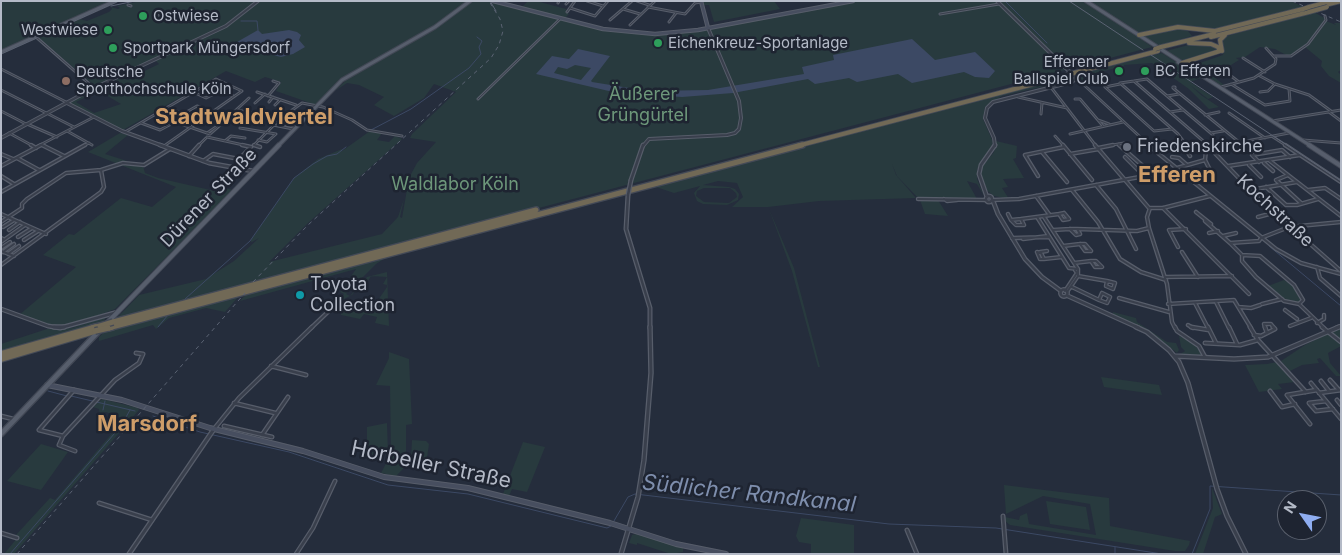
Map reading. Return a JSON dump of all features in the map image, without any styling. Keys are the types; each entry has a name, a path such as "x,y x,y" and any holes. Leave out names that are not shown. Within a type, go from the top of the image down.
{"highway":[{"path":"1,359 108,328 1309,10 1317,1"},
{"path":"1324,6 1332,1"},
{"path":"1160,49 1341,2"},
{"path":"1138,35 1178,28 1214,31 1303,9 1309,10"},
{"path":"1250,25 1269,17"},
{"path":"1138,35 1177,28 1191,32 1194,36 1183,42"},
{"path":"1183,65 1220,54 1220,38 1230,32"},
{"path":"1183,65 1220,51 1212,44 1189,43"},
{"path":"1,354 113,322 1071,73"}],"main road":[{"path":"1,52 114,1"},
{"name":"Dürener Straße","path":"1,433 95,333 116,314 346,77 431,30 470,1"},
{"path":"493,1 560,19 627,33 672,33 708,28 853,1"},
{"path":"1085,1 1341,166"},
{"path":"701,2 708,28"},
{"name":"Dürener Straße","path":"14,419 55,379 95,333"},
{"path":"42,392 58,386 55,379"},
{"name":"Horbeller Straße","path":"48,384 149,408 213,430 303,450 384,476 465,488 616,524 676,544 726,554"}],"street":[{"path":"1,138 94,88 229,25 258,1"},
{"path":"566,4 569,1"},
{"path":"567,12 575,1"},
{"path":"587,1 603,6"},
{"path":"570,8 595,16 608,1"},
{"path":"610,20 632,1"},
{"path":"637,1 649,6 687,14 695,3 701,2"},
{"path":"630,25 655,1"},
{"path":"940,14 979,9 998,2 1044,49 1075,76 1076,80 1084,84 1151,147 1262,238 1290,258 1317,267 1341,272"},
{"path":"623,8 640,14"},
{"path":"669,22 676,13"},
{"path":"1274,56 1291,56 1308,44 1326,20 1325,16"},
{"path":"478,99 560,19"},
{"path":"621,554 639,491 650,390 650,311 626,229 630,180 635,164 647,139 713,137 736,132 740,127 742,118 741,107 708,28"},
{"path":"35,37 94,88"},
{"path":"1218,87 1239,82 1265,72 1276,63 1274,56 1266,48"},
{"path":"1243,58 1265,72"},
{"path":"1219,67 1239,82"},
{"path":"1,70 125,132 203,161 253,171"},
{"path":"1259,75 1275,84 1309,95 1341,121"},
{"path":"125,132 216,79 242,92 164,146"},
{"path":"1172,129 1154,131 1105,87 1147,79 1212,134 1224,130"},
{"path":"1076,80 1001,98 987,108 985,118 994,138 995,146 979,169 981,183 988,199 1015,244 1035,270 1061,291 1147,332 1175,356 1186,376 1216,489 1246,554"},
{"path":"268,96 279,83 273,81"},
{"name":"Kochstraße","path":"1134,81 1212,148 1249,190 1341,272"},
{"path":"1120,84 1172,129 1187,148 1190,156"},
{"path":"1231,84 1266,105 1290,101 1288,88"},
{"path":"1260,92 1268,91 1275,84"},
{"path":"1050,86 1098,148 1150,208 1163,208 1210,196"},
{"path":"1173,88 1240,143"},
{"path":"1,90 74,127"},
{"path":"193,92 207,98 220,91 235,97"},
{"path":"257,92 296,105"},
{"path":"255,103 264,94"},
{"path":"1167,96 1179,94"},
{"path":"269,102 273,97"},
{"path":"1018,97 1067,108"},
{"path":"249,98 236,110 281,118"},
{"path":"1075,99 1080,99 1104,127"},
{"path":"275,105 280,100"},
{"path":"260,147 254,146 273,125 296,105 305,103 319,104 370,131 402,136"},
{"path":"1041,114 1042,103"},
{"path":"167,107 184,114 197,106 213,112"},
{"path":"1170,112 1183,110"},
{"path":"1271,121 1341,110"},
{"path":"1,111 57,137"},
{"path":"189,156 209,133 235,112"},
{"path":"1205,115 1219,112"},
{"path":"1229,113 1265,138"},
{"path":"1,166 94,117"},
{"path":"1098,120 1103,120 1110,125"},
{"path":"140,123 160,130 173,122 209,133"},
{"path":"1070,134 1124,122"},
{"path":"276,123 290,125 295,128"},
{"path":"273,125 295,128"},
{"path":"287,128 290,125"},
{"path":"240,128 276,134 267,142 258,140"},
{"path":"67,131 92,145"},
{"path":"9,133 36,148"},
{"path":"1151,147 1206,150 1289,133"},
{"path":"1,134 5,136"},
{"path":"225,141 231,136 245,138"},
{"path":"1055,136 1092,180"},
{"path":"1273,136 1341,182"},
{"path":"203,161 213,154 240,159 251,147 207,137"},
{"path":"1301,140 1341,143"},
{"path":"1,192 88,143"},
{"path":"1070,154 1124,143"},
{"path":"42,145 64,156"},
{"path":"1120,145 1152,174"},
{"path":"1038,176 1025,156 1064,147"},
{"path":"1,222 22,208 24,200 62,175 101,170 123,163 144,165 170,149"},
{"path":"1192,180 1210,170 1205,160 1206,150"},
{"path":"1259,162 1252,155 1282,150 1290,157"},
{"path":"1042,152 1067,182"},
{"path":"1,154 14,160"},
{"path":"1227,166 1300,155"},
{"path":"1125,157 1143,175"},
{"path":"1172,157 1179,158 1187,165"},
{"path":"17,158 39,170"},
{"path":"918,199 944,199 947,201 958,199 1011,200 1178,169 1205,160"},
{"path":"1270,161 1341,216"},
{"path":"1263,162 1273,171"},
{"path":"1248,164 1261,177"},
{"path":"1,265 46,234 104,188 101,170"},
{"path":"1288,175 1276,179 1301,203"},
{"path":"1,176 15,184"},
{"path":"1249,190 1297,182"},
{"path":"1096,185 1116,209 1136,249"},
{"path":"1266,187 1284,204 1297,205 1319,199"},
{"path":"1308,190 1325,188 1341,199"},
{"path":"1072,190 1102,230 1113,250 1124,262 1149,276 1165,278 1232,276"},
{"path":"1036,196 1050,214"},
{"path":"993,200 998,214"},
{"path":"1150,208 1147,217 1149,228 1165,278 1169,312 1175,328 1196,344 1206,358"},
{"path":"1163,208 1250,294"},
{"path":"1196,212 1242,255 1260,256 1294,285 1303,300 1299,304"},
{"path":"1011,220 1059,213"},
{"path":"1258,217 1273,213"},
{"path":"2,214 46,234"},
{"path":"1008,214 1016,225 1024,224 1021,219"},
{"path":"1044,216 1077,269 1078,276 1072,287 1063,296 1061,291"},
{"path":"1037,217 1069,268 1077,269"},
{"path":"3,227 14,220"},
{"path":"9,230 20,222"},
{"path":"1230,243 1259,241 1289,227 1341,222"},
{"path":"1,242 25,225"},
{"path":"18,237 32,228"},
{"path":"1053,230 1126,230 1149,228"},
{"path":"1070,229 1074,234 1080,235 1076,229"},
{"path":"1178,246 1168,229 1186,229"},
{"path":"24,240 38,231"},
{"path":"1208,233 1218,231"},
{"path":"1223,236 1236,233"},
{"path":"1012,238 1049,237"},
{"path":"1015,244 1018,239"},
{"path":"2,250 10,242"},
{"path":"2,250 14,244"},
{"path":"1063,246 1080,244"},
{"path":"8,254 19,246"},
{"path":"2,250 14,256"},
{"path":"1047,251 1036,253 1039,258 1044,259 1062,257"},
{"path":"1182,252 1198,278"},
{"path":"1242,255 1242,261 1256,277 1282,299 1299,304 1311,318 1341,342"},
{"path":"1074,263 1091,262"},
{"path":"1317,267 1320,278 1341,296"},
{"path":"1067,293 1077,273 1077,269"},
{"path":"1078,276 1107,281"},
{"path":"1072,287 1099,300 1107,303 1110,296 1102,293 1099,300"},
{"path":"1119,298 1169,312"},
{"path":"1239,307 1251,308 1282,299"},
{"path":"1168,304 1232,300 1239,307 1258,340 1306,392"},
{"path":"1216,302 1237,345"},
{"path":"1195,303 1216,343"},
{"path":"130,554 208,437 234,403 332,308"},
{"path":"1,309 53,328 116,314"},
{"path":"1285,310 1297,321 1305,322 1311,318"},
{"path":"1317,323 1324,319 1324,315"},
{"path":"1290,326 1297,321"},
{"path":"1254,335 1260,336 1275,328 1271,324 1264,324 1267,332"},
{"path":"1188,325 1194,329 1209,330"},
{"path":"1175,356 1248,359 1273,356 1341,326"},
{"path":"1205,343 1237,345 1258,340"},
{"path":"75,451 58,444 63,436 115,380 140,362 143,354 136,353"},
{"path":"272,366 306,375"},
{"path":"1330,380 1340,390"},
{"path":"1321,381 1329,391"},
{"path":"1311,383 1339,414 1341,419"},
{"path":"63,436 39,430 74,390"},
{"path":"1310,424 1287,395 1340,390"},
{"path":"1270,391 1282,407"},
{"path":"262,435 288,397"},
{"path":"1337,400 1341,405"},
{"path":"1326,401 1309,403 1316,411 1333,409"},
{"path":"234,403 276,414"},
{"path":"1276,408 1295,404"},
{"path":"1,416 14,419"},
{"path":"224,426 272,437"},
{"path":"296,554 313,528 336,481"},
{"path":"99,502 152,520"},
{"path":"1003,516 1006,554"},
{"path":"907,530 917,554"},
{"path":"1,533 17,538"}],"green space":[{"path":"1,1 103,1 108,2 1,50"},
{"name":"Sportpark Müngersdorf","path":"140,1 256,1 224,26 95,86 39,38 80,19 87,21 109,12 112,9 111,7 118,9 120,8 117,6"},
{"path":"259,1 468,1 432,28 344,77 316,105 276,91 281,82 265,77 255,82 226,71 123,130 69,103 95,89 98,91 76,102 94,113 121,104 96,89 118,79 128,79 159,64 155,60 230,25"},
{"name":"Äußerer Grüngürtel","path":"473,1 487,1 603,30 643,34 695,31 856,1 1291,1 1303,7 1213,31 1181,27 1140,33 1132,32 1152,47 116,319 139,295 206,279 244,247 209,277 234,261 259,238 252,242 250,241 294,178 318,159 342,149 342,151 370,131 382,133 377,140 389,142 395,136 402,139 308,223 269,262 382,234 398,217 404,199 400,217 402,218 409,178 417,163 436,142 410,138 456,92 434,84 424,98 394,116 374,105 384,97 359,85 347,83 335,91 350,76 435,29"},
{"path":"499,1 523,6 528,1 536,1 566,9 569,14 564,19"},
{"path":"702,1 774,1 780,9 714,22 709,5 704,5"},
{"path":"1314,12 1326,19 1309,42 1291,55 1286,55 1275,49 1260,47 1245,57 1236,58 1239,60 1231,65 1211,67 1216,70 1208,72 1224,85 1220,86 1191,66 1223,55 1222,40 1227,36"},
{"path":"1326,21 1336,25 1334,23 1341,23 1341,70 1338,72 1341,75 1341,83 1329,76 1321,66 1322,61 1305,47"},
{"path":"1178,29 1188,31 1192,36 1158,46 1144,36"},
{"path":"1196,43 1212,44 1219,50 1183,61 1166,51"},
{"path":"1162,53 1201,78 1190,82 1213,97 1208,99 1190,85 1201,95 1219,107 1209,109 1189,89 1152,63 1124,65 1122,70 1116,68 1088,75 1083,81 1075,75"},
{"path":"1072,76 1073,78 1002,96 985,107 983,119 993,142 991,151 981,162 977,170 977,179 984,196 977,184 967,181 977,199 918,198 897,176 892,164 896,175 916,198 819,201 768,207 732,207 743,197 737,183 718,181 703,185 729,187 735,189 739,194 738,200 727,205 703,204 697,201 694,193 700,186 674,193 653,186","holes":["704,188 730,188 736,193 737,197 729,203 704,202 696,196 697,191"]},
{"path":"120,133 128,135 105,154 143,166 145,173 158,178 219,192 225,188 233,190 115,309 72,325 60,326 48,325 19,315 76,267 43,255 69,234 74,235 121,198 152,207 176,187 88,152"},
{"path":"996,141 1017,146 1016,158 1013,159 1024,178 1003,179 1008,187 1002,188 1009,199 994,196 986,190 981,180 981,168 994,152"},
{"path":"920,200 938,200 948,216 925,214"},
{"path":"769,209 794,268 820,367 818,367 792,271"},
{"path":"387,255 346,294 350,296 338,302 344,294 340,292 356,269 240,301 247,293"},
{"path":"387,272 389,326 375,323 377,317 364,314 360,319 341,315 341,311 334,311 340,304 344,306 346,301 374,306 387,287 387,285 383,284 387,277 371,276"},
{"path":"371,276 368,281 365,280 350,296 367,277"},
{"path":"1284,280 1293,285 1303,300 1297,303 1286,301 1268,286"},
{"path":"239,296 225,312 206,308 169,318 156,329 153,325 99,341 99,337 105,331"},
{"path":"1113,312 1136,318 1137,322 1167,342 1176,343 1179,350 1177,353 1154,335 1113,315"},
{"path":"106,317 103,322 1,351 1,344 47,329 72,328"},
{"path":"1341,327 1341,346 1328,353 1330,363 1341,376 1336,376 1320,358 1317,359 1319,363 1302,365 1290,371 1281,361 1305,345"},
{"path":"1179,336 1194,343 1202,355 1179,355 1185,351 1181,347"},
{"path":"389,352 409,359 412,424 406,425 406,466 396,476 381,473 391,454 390,386 376,385 389,358"},
{"path":"1277,362 1295,382 1278,384 1282,389 1259,392 1245,365"},
{"path":"1101,377 1159,385 1162,395 1104,387"},
{"path":"102,399 138,408 139,410 14,554 4,554 18,537 15,536 50,498 55,500 120,424 120,418 106,412 100,414 99,409 93,407"},
{"path":"387,423 388,453 367,457 367,427"},
{"path":"412,440 426,441 429,444 427,458 411,460"},
{"path":"523,442 545,447 527,492 512,489 509,496 503,494"},
{"path":"41,444 68,452 41,490 7,481"},
{"path":"1004,485 1109,498 1110,526 1190,541 1189,545 1185,551 1175,551 1010,525 1005,521 1005,517 1019,520 1020,516 1027,513 1029,524 1096,535 1090,504 1043,496 1006,514"},
{"path":"1212,488 1222,514 1215,517 1203,554 1195,554 1213,508"},
{"path":"1046,501 1086,507 1090,530 1050,524"},
{"path":"801,518 854,525 854,554 811,554 811,544 799,542 796,536"},
{"path":"636,534 683,548 683,552 671,554 637,543 637,545 629,543 632,535"}],"water":[{"path":"258,30 262,34 289,30 297,32 301,35 299,40 305,47 293,54 281,57 264,53 229,51 230,46"},
{"path":"912,39 935,60 975,52 995,71 989,78 975,77 964,72 912,83 898,74 857,82 849,78 815,84 808,79 733,93 682,97 613,92 536,74 552,56 569,59 578,49 610,56 592,82 648,91 708,90 804,74 802,67 834,60 833,55","holes":["575,65 591,68 581,80 554,73 558,67 567,69"]}],"waterway":[{"path":"1005,1 1047,43"},
{"path":"241,21 257,21 258,30"},
{"path":"371,130 411,109 469,68 481,54 479,47 482,41 477,37"},
{"path":"185,299 250,241 294,178 313,164 327,156 337,154 346,147"},
{"path":"1269,246 1341,306"},
{"path":"158,327 168,315"},
{"name":"Südlicher Randkanal","path":"48,391 67,396"},
{"name":"Südlicher Randkanal","path":"71,396 104,404"},
{"name":"Südlicher Randkanal","path":"103,410 104,404"},
{"name":"Südlicher Randkanal","path":"104,404 135,411"},
{"path":"10,554 121,426 130,410"},
{"name":"Südlicher Randkanal","path":"153,416 200,432 289,452 388,485 468,494 607,528 611,526 628,497 635,494 889,524 996,528 1162,554"},
{"name":"Südlicher Randkanal","path":"1192,554 1210,509 1210,486 1341,495"},
{"name":"Südlicher Randkanal","path":"1115,547 1115,554"}],"tram line":[{"path":"1,54 119,1"},
{"path":"111,6 135,1"},
{"path":"490,1 496,11"},
{"path":"1069,1 1143,50"},
{"path":"1151,55 1341,181"}],"railway":[{"path":"253,282 308,225 491,58 499,45 503,31 500,19 489,1"},
{"path":"1292,1 1341,22"},
{"path":"17,554 245,293"}],"place":[{"name":"Ostwiese","path":"143,16"},
{"name":"Westwiese","path":"108,30"},
{"name":"Eichenkreuz-Sportanlage","path":"658,43"},
{"name":"Sportpark Müngersdorf","path":"113,48"},
{"name":"Efferener Ballspiel Club","path":"1119,71"},
{"name":"BC Efferen","path":"1145,71"},
{"name":"Deutsche Sporthochschule Köln","path":"66,81"},
{"name":"Friedenskirche","path":"1127,147"},
{"name":"Toyota Collection","path":"300,295"}],"district":[{"name":"Stadtwaldviertel","path":"244,117"},
{"name":"Efferen","path":"1177,175"},
{"name":"Marsdorf","path":"147,424"}],"park label":[{"name":"Waldlabor Köln","path":"455,185"}]}
